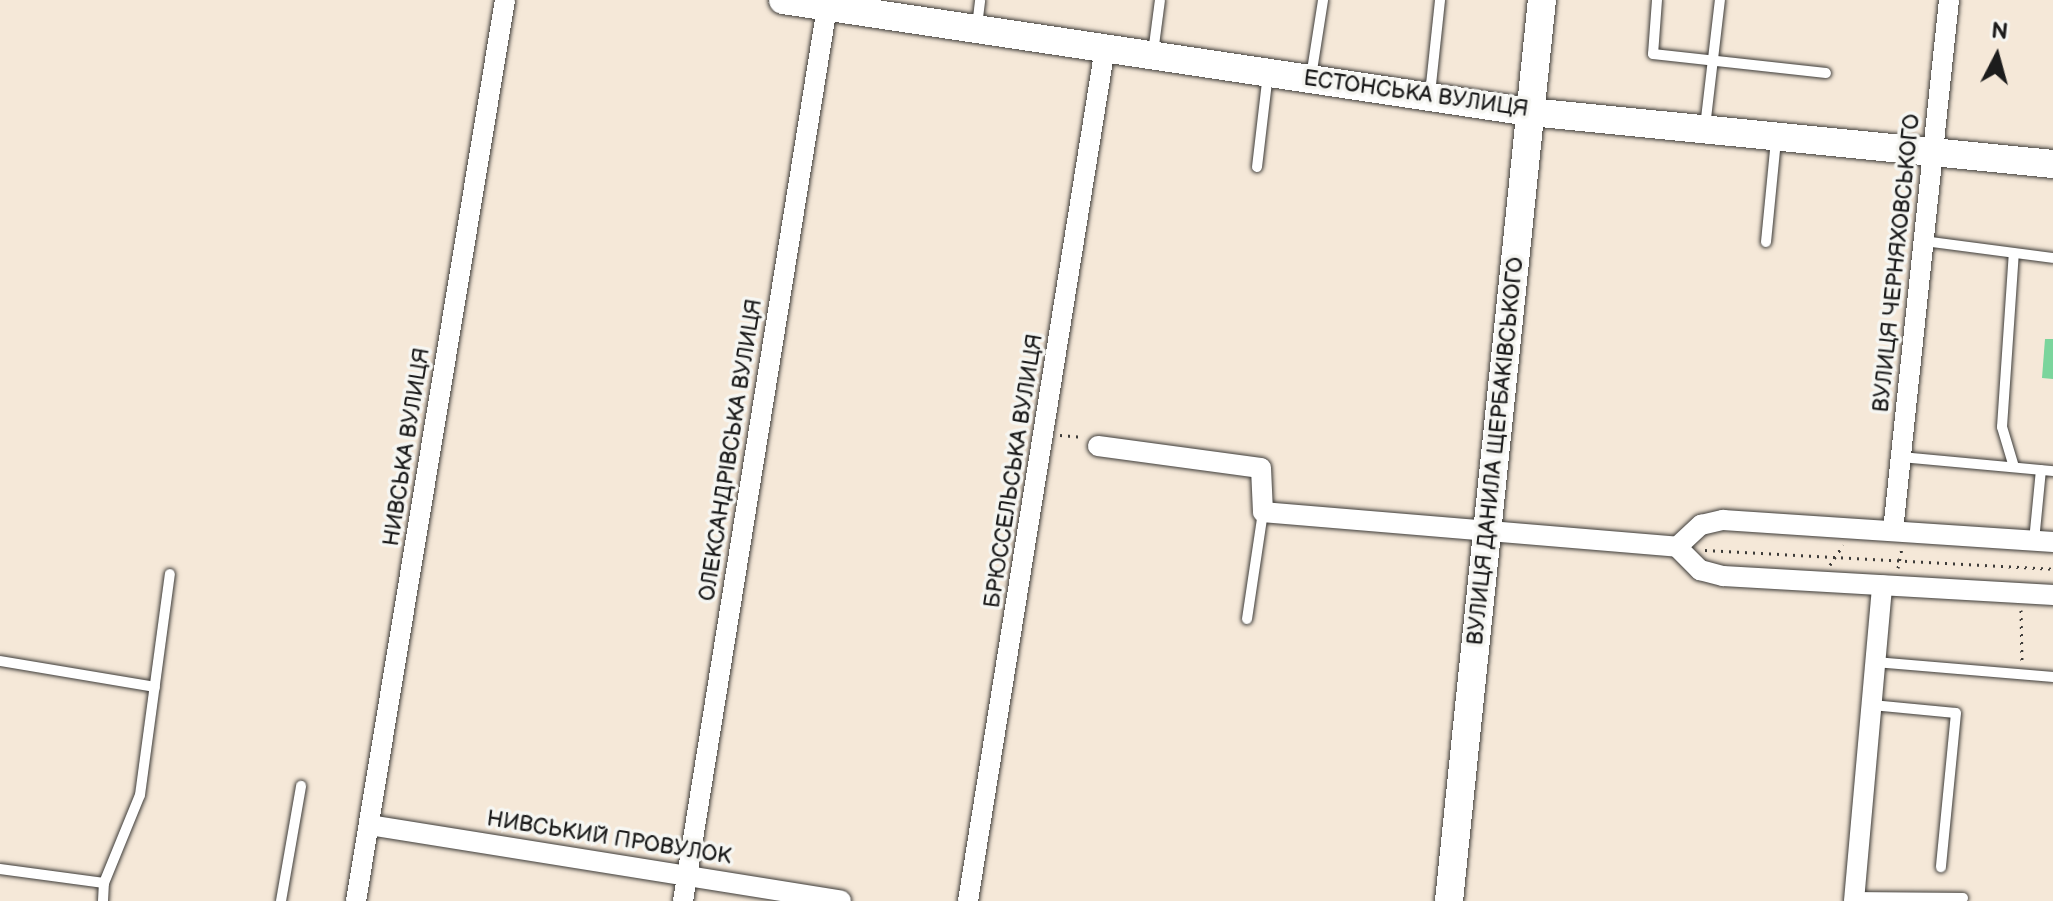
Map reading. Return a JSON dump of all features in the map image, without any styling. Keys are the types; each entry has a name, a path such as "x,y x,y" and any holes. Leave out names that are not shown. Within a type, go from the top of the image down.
{"street":[{"name":"НИВСЬКА ВУЛИЦЯ","path":"356,901 505,0"},
{"name":"ЕСТОНСЬКА ВУЛИЦЯ","path":"783,0 838,5 976,29 1530,112 2053,164"},
{"name":"ВУЛИЦЯ ДАНИЛА ЩЕРБАКІВСЬКОГО","path":"1449,901 1542,0"},
{"name":"ВУЛИЦЯ ЧЕРНЯХОВСЬКОГО","path":"1898,538 1901,457 1949,0"},
{"name":"ОЛЕКСАНДРІВСЬКА ВУЛИЦЯ","path":"683,901 838,5"},
{"name":"БРЮССЕЛЬСЬКА ВУЛИЦЯ","path":"968,901 1105,48"},
{"path":"1098,446 1261,468 1263,512 1677,547 1700,570 1723,576 1910,586 2016,601 2053,595"},
{"path":"1677,547 1701,525 1723,520 1854,529 1898,538 1947,534 2034,541"},
{"path":"1854,899 1882,585"},
{"name":"НИВСЬКИЙ ПРОВУЛОК","path":"369,825 841,901"}],"lane":[{"path":"976,29 980,0"},
{"path":"1152,55 1160,0"},
{"path":"1311,79 1323,0"},
{"path":"1430,97 1440,0"},
{"path":"1657,0 1653,54 1826,73"},
{"path":"1705,129 1720,0"},
{"path":"1257,167 1268,72"},
{"path":"1766,242 1776,136"},
{"path":"1924,241 2053,258"},
{"path":"2014,253 2002,427 2014,467"},
{"path":"1901,457 2053,471"},
{"path":"2034,541 2041,470"},
{"path":"1247,619 1263,512"},
{"path":"103,901 104,883 140,795 170,574"},
{"path":"0,661 155,687"},
{"path":"1875,662 2053,677"},
{"path":"1872,705 1956,713 1941,867"},
{"path":"281,901 301,786"},
{"path":"0,869 104,883"},
{"path":"1854,899 1963,898"}],"path":[{"path":"1044,433 1099,439 1098,446"},
{"path":"1819,581 1854,529"},
{"path":"1910,586 1947,534"},
{"path":"1898,538 1898,568"},
{"path":"2022,675 2012,567 2034,541"},
{"path":"1701,550 2053,569"}],"green space":[{"path":"2045,339 2053,339 2053,379 2042,378"}]}
